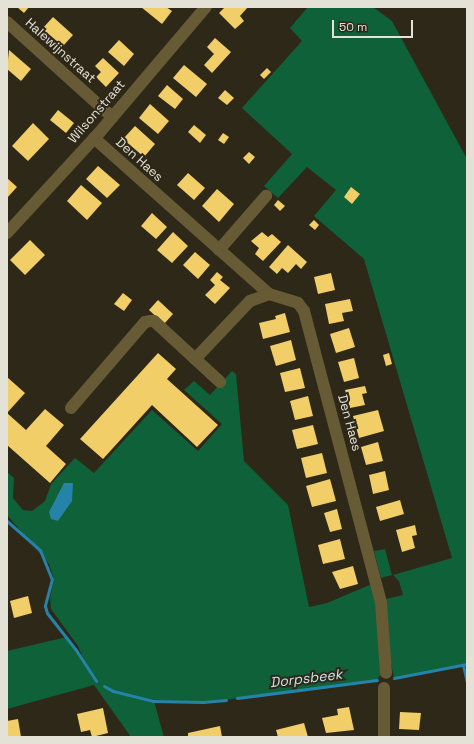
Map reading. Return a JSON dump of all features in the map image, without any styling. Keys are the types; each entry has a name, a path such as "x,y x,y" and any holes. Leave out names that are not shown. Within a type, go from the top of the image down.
{"street":[{"name":"Wilsonstraat","path":"9,227 94,138 206,7"},
{"name":"Halewijnstraat","path":"7,22 112,117"},
{"name":"Den Haes","path":"94,138 269,294 298,303 304,311 376,582 385,625 386,673"},
{"path":"219,250 266,196"},
{"path":"195,359 250,301 269,294"},
{"path":"71,408 145,322 154,321 220,382"},
{"path":"384,688 384,737"}],"green space":[{"path":"308,7 373,7 392,21 467,159 467,664 394,678 390,658 386,599 403,595 399,581 393,575 452,558 364,259 314,216 336,190 307,167 278,198 264,186 292,154 242,108 302,41 290,28"},
{"path":"232,371 236,374 244,461 288,505 309,607 327,603 372,584 378,609 381,674 377,680 301,692 203,702 154,701 164,737 131,737 94,685 7,709 7,651 67,637 86,665 78,646 51,609 50,598 54,579 49,564 7,515 7,472 14,478 13,498 23,510 32,511 45,501 51,484 75,458 94,473 152,410 198,451 222,424 184,390 194,381 210,395"},
{"path":"385,549 392,575 381,578 374,551"}],"water":[{"path":"64,483 73,483 72,501 58,521 51,519 49,512"}],"building":[{"path":"17,7 29,7 24,13"},
{"path":"141,7 166,7 172,11 162,24"},
{"path":"225,7 248,7 240,16 244,21 235,29 219,13"},
{"path":"53,17 73,35 63,46 42,29"},
{"path":"215,38 231,52 212,73 204,65 214,54 207,47"},
{"path":"119,40 134,54 124,66 108,52"},
{"path":"9,50 31,69 21,81 7,69"},
{"path":"103,58 119,73 106,87 96,77 101,72 95,66"},
{"path":"184,65 207,84 196,97 173,78"},
{"path":"267,68 271,72 264,79 260,75"},
{"path":"167,85 183,99 175,109 158,96"},
{"path":"225,90 234,98 227,105 218,98"},
{"path":"150,104 169,121 158,134 139,118"},
{"path":"58,110 74,123 66,133 50,120"},
{"path":"33,123 49,139 28,161 12,146"},
{"path":"194,125 206,135 200,143 188,132"},
{"path":"135,126 155,144 144,157 123,139"},
{"path":"223,133 229,137 224,144 218,140"},
{"path":"249,152 255,157 249,164 243,158"},
{"path":"98,166 120,185 107,198 86,179"},
{"path":"188,173 205,188 194,200 177,185"},
{"path":"7,178 17,187 7,198"},
{"path":"81,185 102,203 87,220 67,201"},
{"path":"351,187 360,194 352,204 344,197"},
{"path":"217,189 234,204 219,222 202,206"},
{"path":"278,200 285,206 280,211 274,205"},
{"path":"152,213 167,227 156,239 141,226"},
{"path":"314,220 319,225 315,230 309,225"},
{"path":"173,232 188,246 172,263 157,250"},
{"path":"262,232 268,237 272,234 281,242 263,261 255,254 259,248 251,241"},
{"path":"30,240 45,255 25,275 10,260"},
{"path":"288,245 307,262 301,269 296,264 288,273 282,268 277,274 269,267"},
{"path":"195,252 210,265 198,279 183,265"},
{"path":"217,272 223,277 220,280 230,288 215,304 205,295 215,285 210,280"},
{"path":"331,273 335,290 318,294 314,277"},
{"path":"123,293 132,300 124,311 114,304"},
{"path":"350,299 353,311 342,313 344,321 329,324 325,304"},
{"path":"158,300 173,314 164,324 149,310"},
{"path":"285,313 290,332 263,339 259,323 276,319 275,316"},
{"path":"349,328 355,347 336,353 330,334"},
{"path":"291,340 296,360 276,366 270,346"},
{"path":"158,353 176,369 167,379 218,425 197,447 152,405 103,459 80,439"},
{"path":"389,353 392,364 386,366 383,355"},
{"path":"354,358 359,378 344,382 338,362"},
{"path":"300,368 305,388 285,392 280,373"},
{"path":"7,377 25,393 7,413"},
{"path":"365,386 367,393 362,394 365,405 350,408 345,390"},
{"path":"308,396 313,416 295,420 290,401"},
{"path":"45,409 64,425 46,446 66,464 50,483 7,445 7,413 26,430"},
{"path":"378,410 384,431 359,438 353,416"},
{"path":"313,425 318,444 297,449 292,430"},
{"path":"378,442 383,461 366,465 361,447"},
{"path":"322,453 327,473 306,478 301,458"},
{"path":"385,471 389,490 373,494 369,475"},
{"path":"330,479 336,501 312,507 306,486"},
{"path":"400,500 404,514 380,521 376,507"},
{"path":"337,509 342,529 330,532 324,513"},
{"path":"415,525 417,535 412,536 415,548 402,552 396,530"},
{"path":"340,539 345,559 323,564 318,545"},
{"path":"353,566 358,584 340,589 332,572"},
{"path":"28,596 32,613 14,618 10,601"},
{"path":"349,707 354,730 326,733 322,718 338,715 337,709"},
{"path":"103,708 108,733 92,737 90,730 81,732 77,714"},
{"path":"400,712 421,713 419,730 399,729"},
{"path":"18,719 21,737 7,737 7,721"},
{"path":"304,723 308,737 278,737 276,730"},
{"path":"220,726 222,737 188,737 188,733"}],"waterway":[{"name":"Dorpsbeek","path":"7,521 40,550 52,579 45,606 47,613 76,650 96,681"},
{"name":"Dorpsbeek","path":"394,678 467,664"},
{"path":"463,665 467,682"},
{"name":"Dorpsbeek","path":"237,698 377,680"},
{"name":"Dorpsbeek","path":"104,686 113,691 153,701 203,702 226,700"}]}
